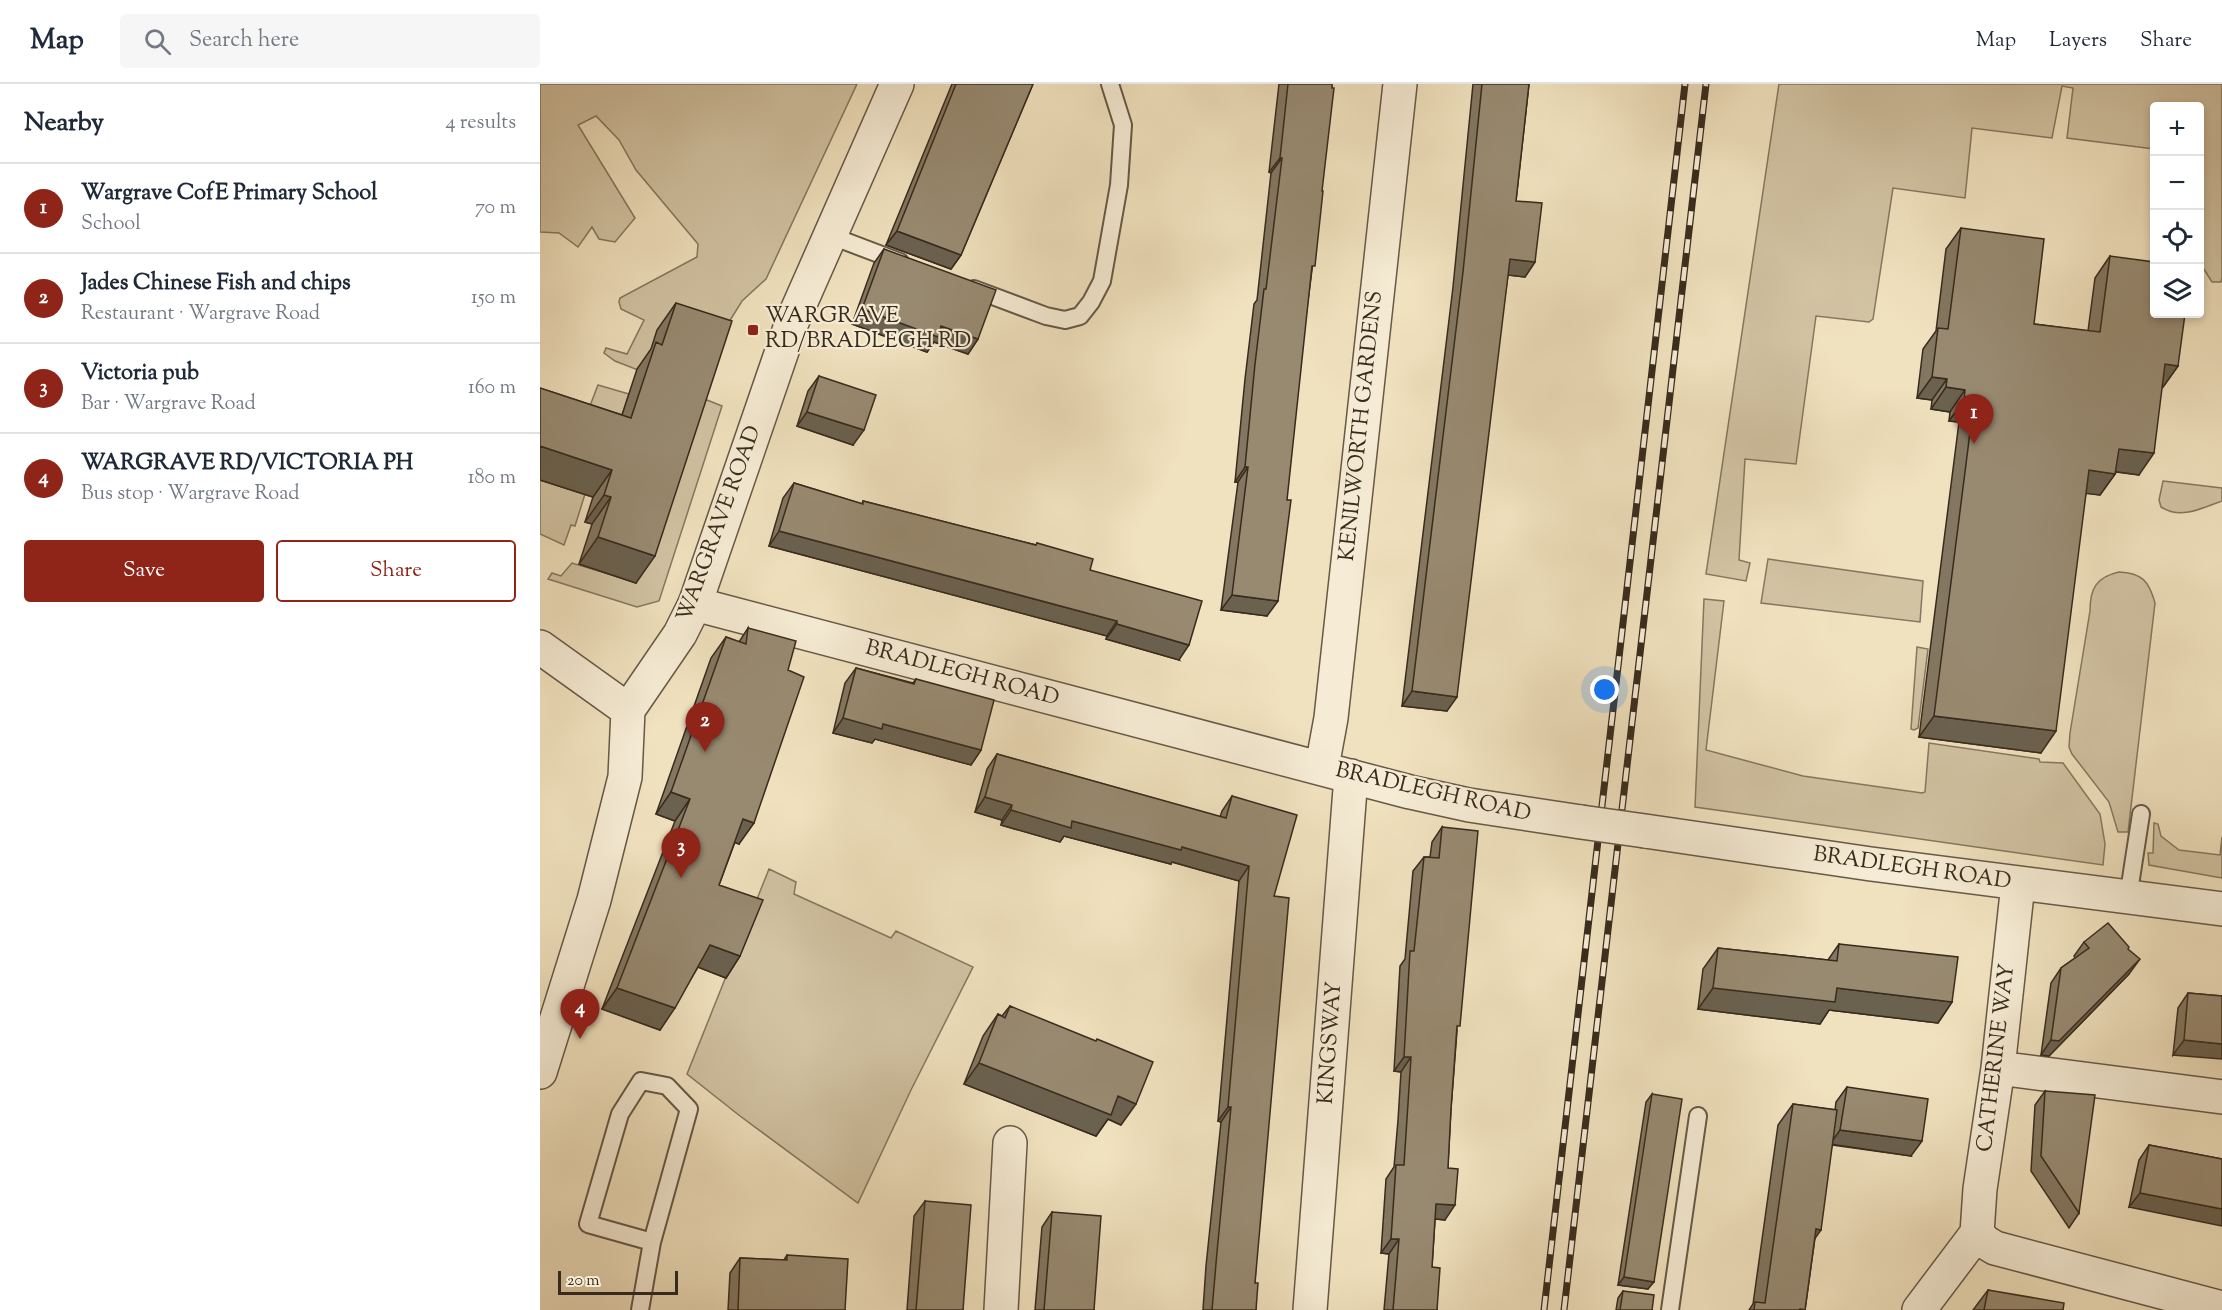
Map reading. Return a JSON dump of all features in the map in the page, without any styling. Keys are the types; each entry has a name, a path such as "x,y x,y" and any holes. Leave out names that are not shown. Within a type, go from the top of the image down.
{"street":[{"name":"WARGRAVE ROAD","path":"628,710 680,634 695,604 792,322 897,84"},
{"name":"KENILWORTH GARDENS","path":"1336,771 1331,718 1400,84"},
{"name":"BRADLEGH ROAD","path":"695,604 1410,792 1469,805 2018,884 2222,909"},
{"path":"540,647 628,710 624,777 616,811 594,900 540,1072"},
{"name":"KINGSWAY","path":"1310,1310 1336,771"},
{"name":"CATHERINE WAY","path":"1977,1233 1980,1189 1998,1068 2018,884"},
{"path":"1998,1068 2222,1097"},
{"path":"1001,1310 1010,1143"},
{"path":"1919,1310 1977,1233 1984,1242 1995,1248 2222,1308"}],"lane":[{"path":"956,283 1065,320 1080,316 1091,302 1102,280 1119,185 1123,126 1110,84"},
{"path":"829,235 911,266"},
{"path":"2128,898 2140,814"},
{"path":"639,1310 652,1242 689,1109 667,1086 641,1081 620,1114 588,1224 652,1242"},
{"path":"1670,1310 1698,1116"}],"shaded area":[{"path":"540,84 857,84 766,279 742,301 713,348 643,372 615,361 604,353 606,348 627,354 644,320 621,309 620,298 697,257 698,244 636,170 619,140 596,116 578,125 635,218 615,242 599,239 592,227 578,247 559,233 540,232"},
{"path":"1779,84 2222,84 2221,282 2212,282 2204,269 2204,102 2150,102 2150,148 2067,138 2073,88 2062,86 2052,138 1972,128 1965,198 1893,188 1873,319 1869,322 1816,316 1796,464 1745,459 1739,560 1750,563 1746,581 1706,574"},
{"path":"598,385 629,394 612,445 586,416"},
{"path":"697,396 722,406 659,601 637,607 548,579 552,573 561,576 572,563 636,582"},
{"path":"540,480 585,494 575,526 571,525 564,545 540,534"},
{"path":"2163,481 2222,488 2222,501 2192,512 2169,511 2161,507 2159,500"},
{"path":"1768,559 1923,581 1920,622 1761,603"},
{"path":"2119,572 2139,576 2150,589 2155,603 2128,832 2118,832 2109,802 2069,747 2091,596 2100,581"},
{"path":"1704,599 1724,601 1706,750 1803,776 1922,793 1925,792 1929,743 2039,759 2040,762 2063,763 2100,814 2105,844 2103,865 1695,807"},
{"path":"1917,647 1928,649 1918,728 1914,730 1911,729"},
{"path":"2154,823 2158,824 2161,836 2179,850 2220,855 2222,837 2222,878 2149,865 2148,853 2153,853"},
{"path":"769,869 796,882 794,894 891,938 896,931 973,967 911,1090 858,1203 687,1074"}],"building":[{"path":"956,84 1033,84 961,255 897,231"},
{"path":"1288,84 1332,84 1334,88 1315,266 1312,266 1287,500 1291,500 1278,601 1232,595 1248,467 1245,467 1255,364 1282,158 1280,158"},
{"path":"1482,84 1529,84 1516,201 1542,203 1535,262 1510,259 1457,697 1412,691 1463,272"},
{"path":"1961,228 2044,239 2034,324 2100,332 2110,256 2150,261 2150,318 2184,318 2178,366 2165,364 2154,453 2119,449 2115,474 2089,470 2056,731 1934,716 1974,401 1964,400 1965,390 1946,387 1947,379 1932,377 1938,328 1948,329"},
{"path":"884,249 996,290 978,339 941,326 938,337 862,309"},
{"path":"676,303 732,321 655,556 598,537 611,497 604,495 612,470 540,446 540,388 631,418 656,342 662,345"},
{"path":"819,376 876,395 864,430 807,412"},
{"path":"794,483 863,504 863,501 1036,545 1037,543 1093,559 1090,570 1202,601 1189,645 1117,624 1117,621 779,531"},
{"path":"748,628 796,641 788,670 804,677 754,823 743,819 719,885 763,900 740,956 710,945 675,1008 617,988 690,799 671,792 726,637 746,644"},
{"path":"856,668 914,684 916,679 994,700 981,750 883,724 882,729 843,718"},
{"path":"997,754 1226,818 1232,796 1297,815 1274,896 1289,898 1255,1283 1258,1283 1256,1310 1212,1310 1231,1107 1228,1107 1249,866 1182,847 1181,850 1072,821 1071,828 1011,810 1012,805 985,797"},
{"path":"1442,827 1478,831 1460,1026 1457,1026 1451,1109 1448,1168 1458,1169 1455,1205 1436,1204 1432,1267 1440,1268 1437,1310 1393,1310 1399,1239 1391,1239 1396,1165 1404,1165 1411,1057 1404,1057 1410,951 1414,951 1424,857 1439,858"},
{"path":"2108,923 2129,947 2128,949 2140,959 2059,1041 2051,1040 2061,968 2089,948 2084,942"},
{"path":"1839,944 1958,957 1952,1002 1837,988 1835,1002 1713,988 1718,948 1837,961"},
{"path":"2188,993 2222,996 2222,1044 2184,1040"},
{"path":"1010,1006 1153,1062 1136,1104 1118,1096 1111,1115 979,1063 998,1014 1005,1018"},
{"path":"1847,1087 1928,1099 1922,1141 1840,1130"},
{"path":"2045,1091 2095,1095 2079,1213 2041,1156"},
{"path":"1652,1094 1682,1099 1654,1282 1624,1277"},
{"path":"1793,1104 1837,1110 1821,1230 1816,1229 1805,1310 1754,1310 1755,1302 1765,1303"},
{"path":"2149,1145 2222,1159 2222,1209 2140,1193"},
{"path":"925,1201 971,1205 963,1310 916,1310"},
{"path":"1052,1212 1101,1216 1094,1310 1044,1310"},
{"path":"787,1255 848,1259 845,1310 738,1310 740,1258 787,1260"},
{"path":"1988,1290 2064,1303 2063,1310 1984,1310"},
{"path":"1623,1291 1654,1295 1652,1310 1620,1310"}],"railway":[{"path":"1544,1310 1685,84"},
{"path":"1564,1310 1706,84"}],"place":[{"name":"WARGRAVE RD/BRADLEGH RD","path":"753,330"},
{"name":"Wargrave CofE Primary School","path":"1974,444"},
{"name":"Jades Chinese Fish and chips","path":"705,752"},
{"name":"Victoria pub","path":"681,878"},
{"name":"WARGRAVE RD/VICTORIA PH","path":"580,1039"}]}
